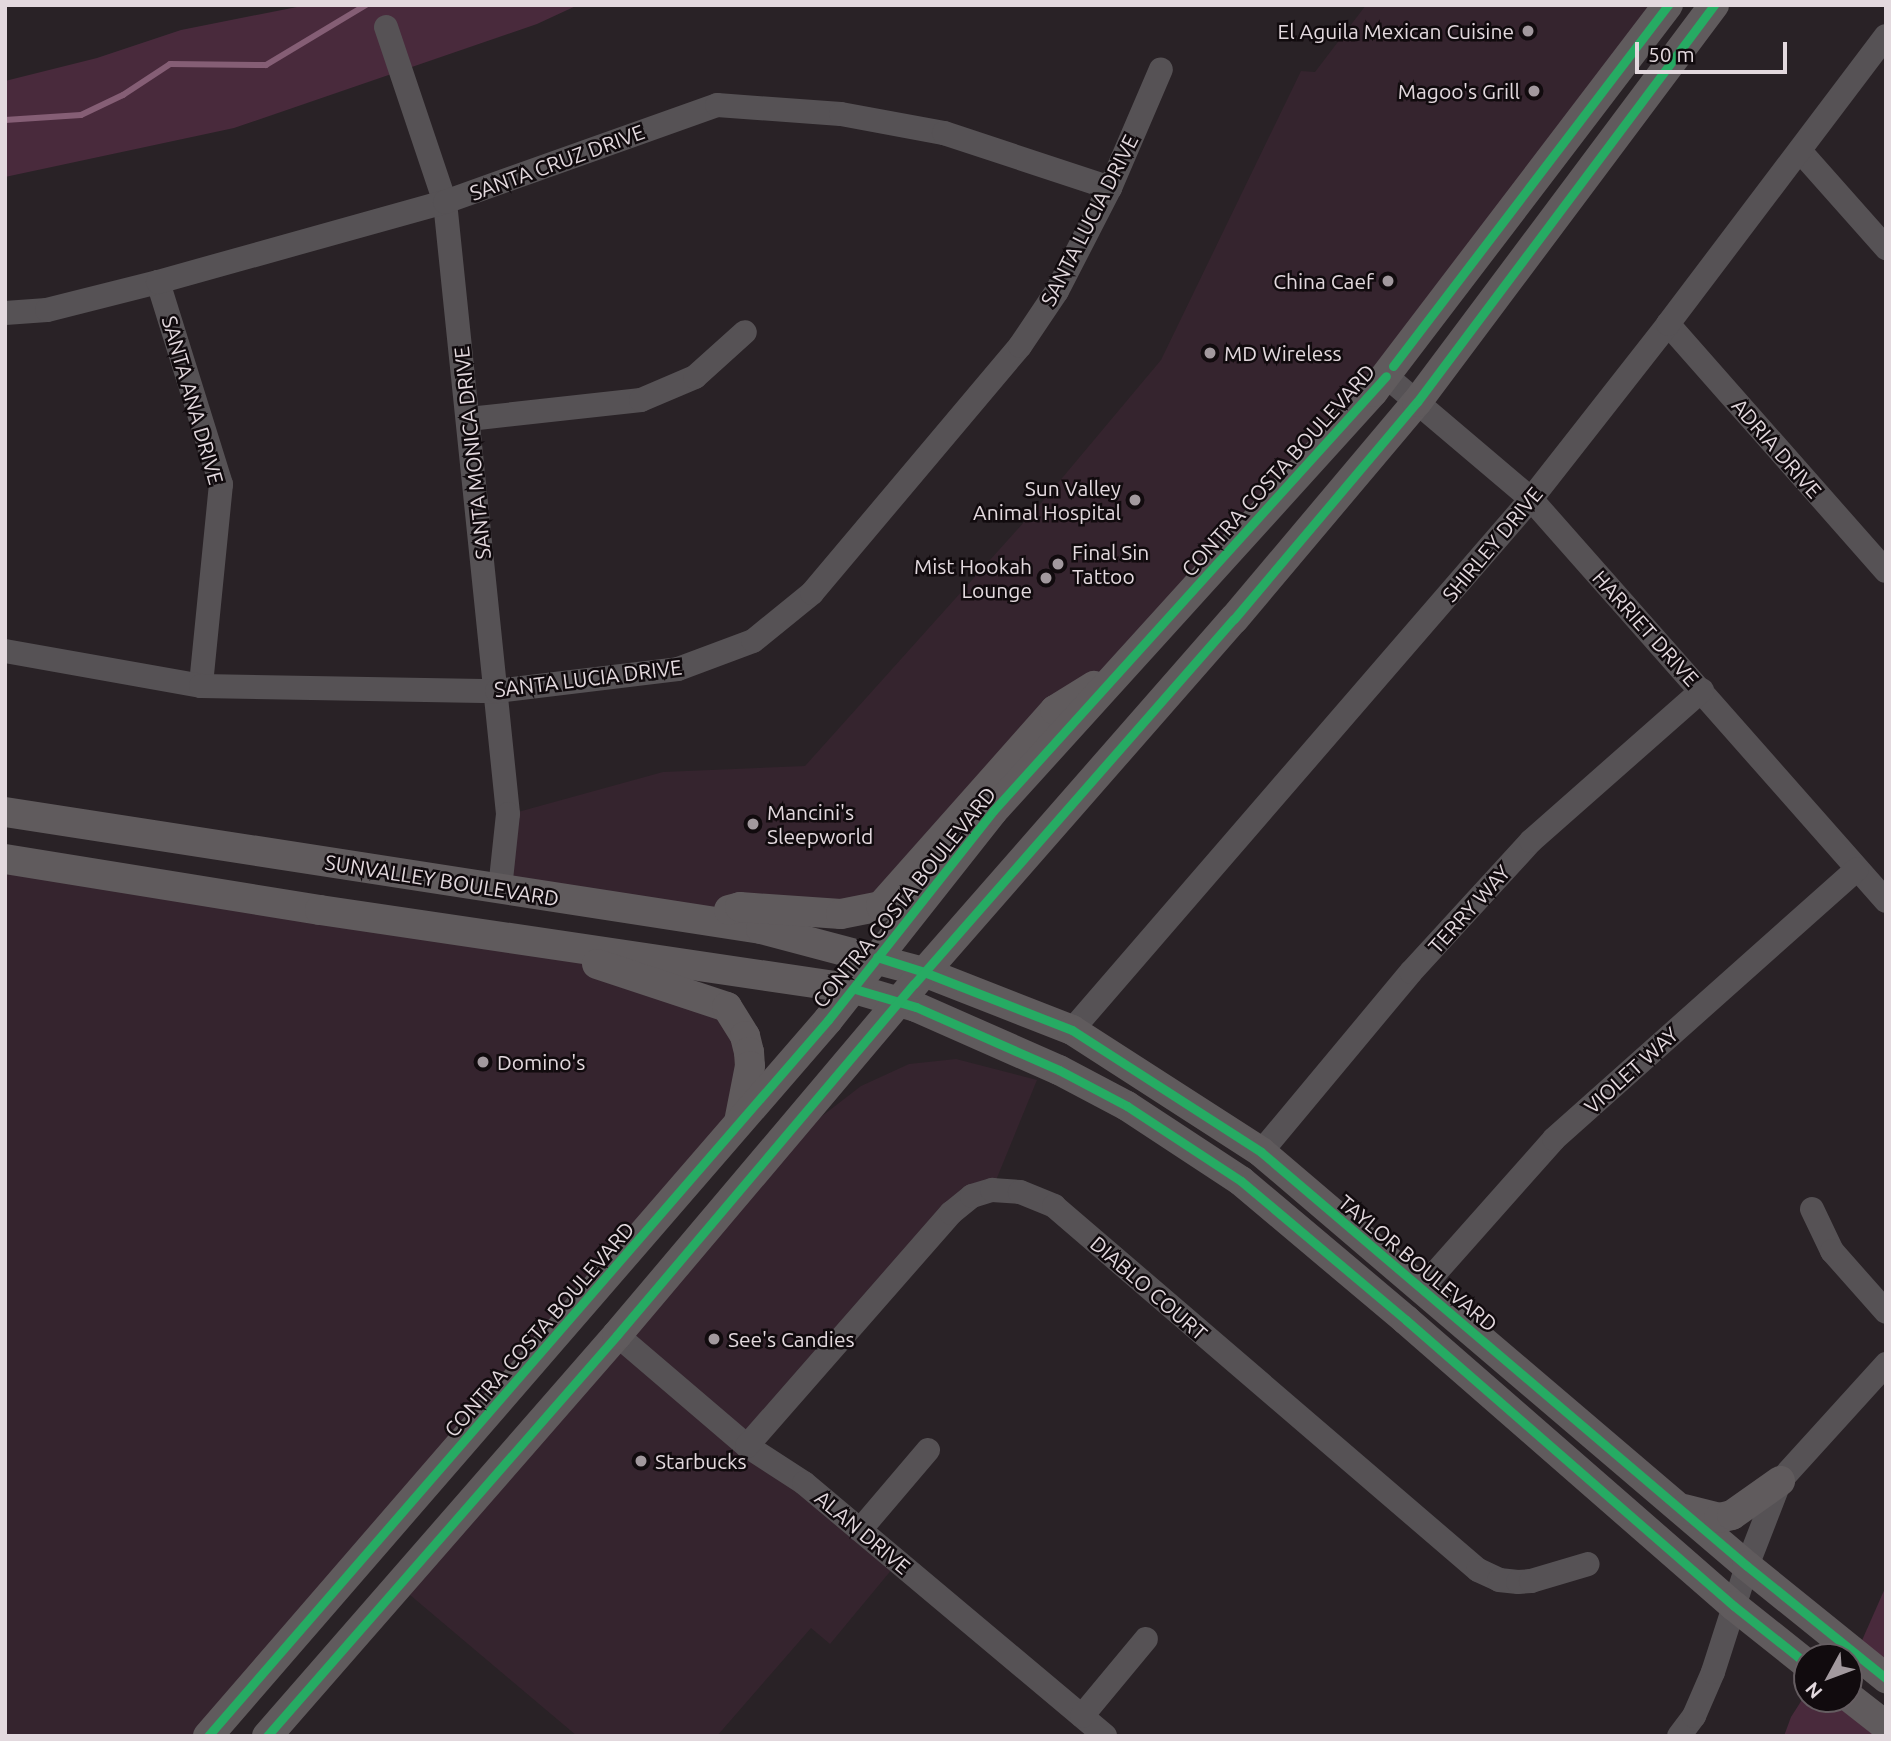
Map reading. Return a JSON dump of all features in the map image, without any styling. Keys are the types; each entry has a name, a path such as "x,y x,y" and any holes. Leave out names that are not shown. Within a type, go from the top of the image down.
{"main road":[{"name":"CONTRA COSTA BOULEVARD","path":"208,1736 666,1211 855,989 877,957 993,811 1386,376 1668,5"},
{"path":"267,1736 617,1335 924,972 1234,619 1417,402 1714,5"},
{"path":"692,920 740,907 833,914 881,906 1055,710 1083,689 1114,678"},
{"name":"SUNVALLEY BOULEVARD","path":"5,812 761,929 877,957"},
{"path":"5,859 855,989 924,1010 1059,1070 1127,1106 1241,1181 1406,1320 1734,1606 1793,1653"},
{"path":"332,911 347,898 359,898 468,913 482,910 500,889"},
{"path":"523,939 727,1007 745,1036 749,1052 750,1066 738,1126"},
{"name":"TAYLOR BOULEVARD","path":"877,957 924,972 1072,1030 1261,1152 1747,1566 1886,1678"},
{"path":"617,1335 609,1325 607,1312 612,1298 652,1250 666,1211"},
{"path":"1680,1508 1719,1518 1732,1515 1780,1481"},
{"path":"1863,1708 1886,1726"}],"street":[{"name":"SANTA MONICA DRIVE","path":"386,27 444,202 469,419 508,814 500,889"},
{"name":"SHIRLEY DRIVE","path":"1072,1030 1531,499 1886,37"},
{"name":"SANTA LUCIA DRIVE","path":"5,651 201,686 497,691 678,669 753,641 812,593 1020,346 1057,290 1110,188 1161,69"},
{"name":"SANTA CRUZ DRIVE","path":"5,313 47,310 158,282 444,202 717,105 841,114 944,133 1110,188"},
{"path":"1800,151 1886,248"},
{"name":"SANTA ANA DRIVE","path":"158,282 221,484 201,686"},
{"name":"ADRIA DRIVE","path":"1668,324 1886,571"},
{"path":"469,419 642,400 695,377 745,332"},
{"name":"HARRIET DRIVE","path":"1386,376 1531,499 1886,901"},
{"name":"TERRY WAY","path":"1261,1152 1411,972 1531,841 1702,690"},
{"name":"VIOLET WAY","path":"1421,1289 1554,1139 1857,869"},
{"name":"DIABLO COURT","path":"747,1446 951,1213 972,1196 992,1190 1020,1192 1054,1206 1478,1570 1499,1580 1531,1581 1588,1564"},
{"path":"1812,1209 1832,1251 1886,1312"},
{"name":"ALAN DRIVE","path":"617,1335 747,1446 804,1483 1105,1736"},
{"path":"1679,1736 1694,1716 1713,1672 1747,1566 1780,1481 1886,1364"},
{"path":"860,1530 928,1450"},
{"path":"1082,1716 1146,1639"}],"shaded area":[{"path":"307,5 578,5 537,24 234,128 5,177 5,81 97,58 181,30"},
{"path":"1366,5 1668,5 1393,366 881,906 692,920 500,889 507,815 663,772 805,766 1042,502 1161,360 1301,71 1315,72"},
{"path":"5,859 523,939 734,1016 738,1126 208,1736 5,1736"},
{"path":"956,1059 1037,1080 992,1190 972,1196 747,1445 898,1562 830,1644 811,1628 717,1736 577,1736 397,1584 765,1160 861,1086 909,1064"},
{"path":"1886,1586 1886,1678 1863,1660 1863,1643 1861,1643"},
{"path":"1794,1713 1863,1713 1886,1736 1784,1736"}],"waterway":[{"path":"5,120 81,115 123,95 170,64 266,65 366,5"}],"cycle path":[{"path":"1393,366 1668,5"},
{"path":"267,1736 617,1335 914,984 1234,619 1417,402 1714,5"},
{"path":"208,1736 828,1020 993,811 1386,376"},
{"path":"877,957 924,972 1072,1030 1261,1152 1747,1566 1886,1678"},
{"path":"855,989 916,1007 1059,1070 1127,1106 1241,1181 1406,1320 1734,1606 1793,1653"}],"place":[{"name":"El Aguila Mexican Cuisine","path":"1528,31"},
{"name":"Magoo's Grill","path":"1534,91"},
{"name":"China Caef","path":"1388,281"},
{"name":"MD Wireless","path":"1210,353"},
{"name":"Sun Valley Animal Hospital","path":"1135,500"},
{"name":"Final Sin Tattoo","path":"1058,564"},
{"name":"Mist Hookah Lounge","path":"1046,578"},
{"name":"Mancini's Sleepworld","path":"753,824"},
{"name":"Domino's","path":"483,1062"},
{"name":"See's Candies","path":"714,1339"},
{"name":"Starbucks","path":"641,1461"}]}
